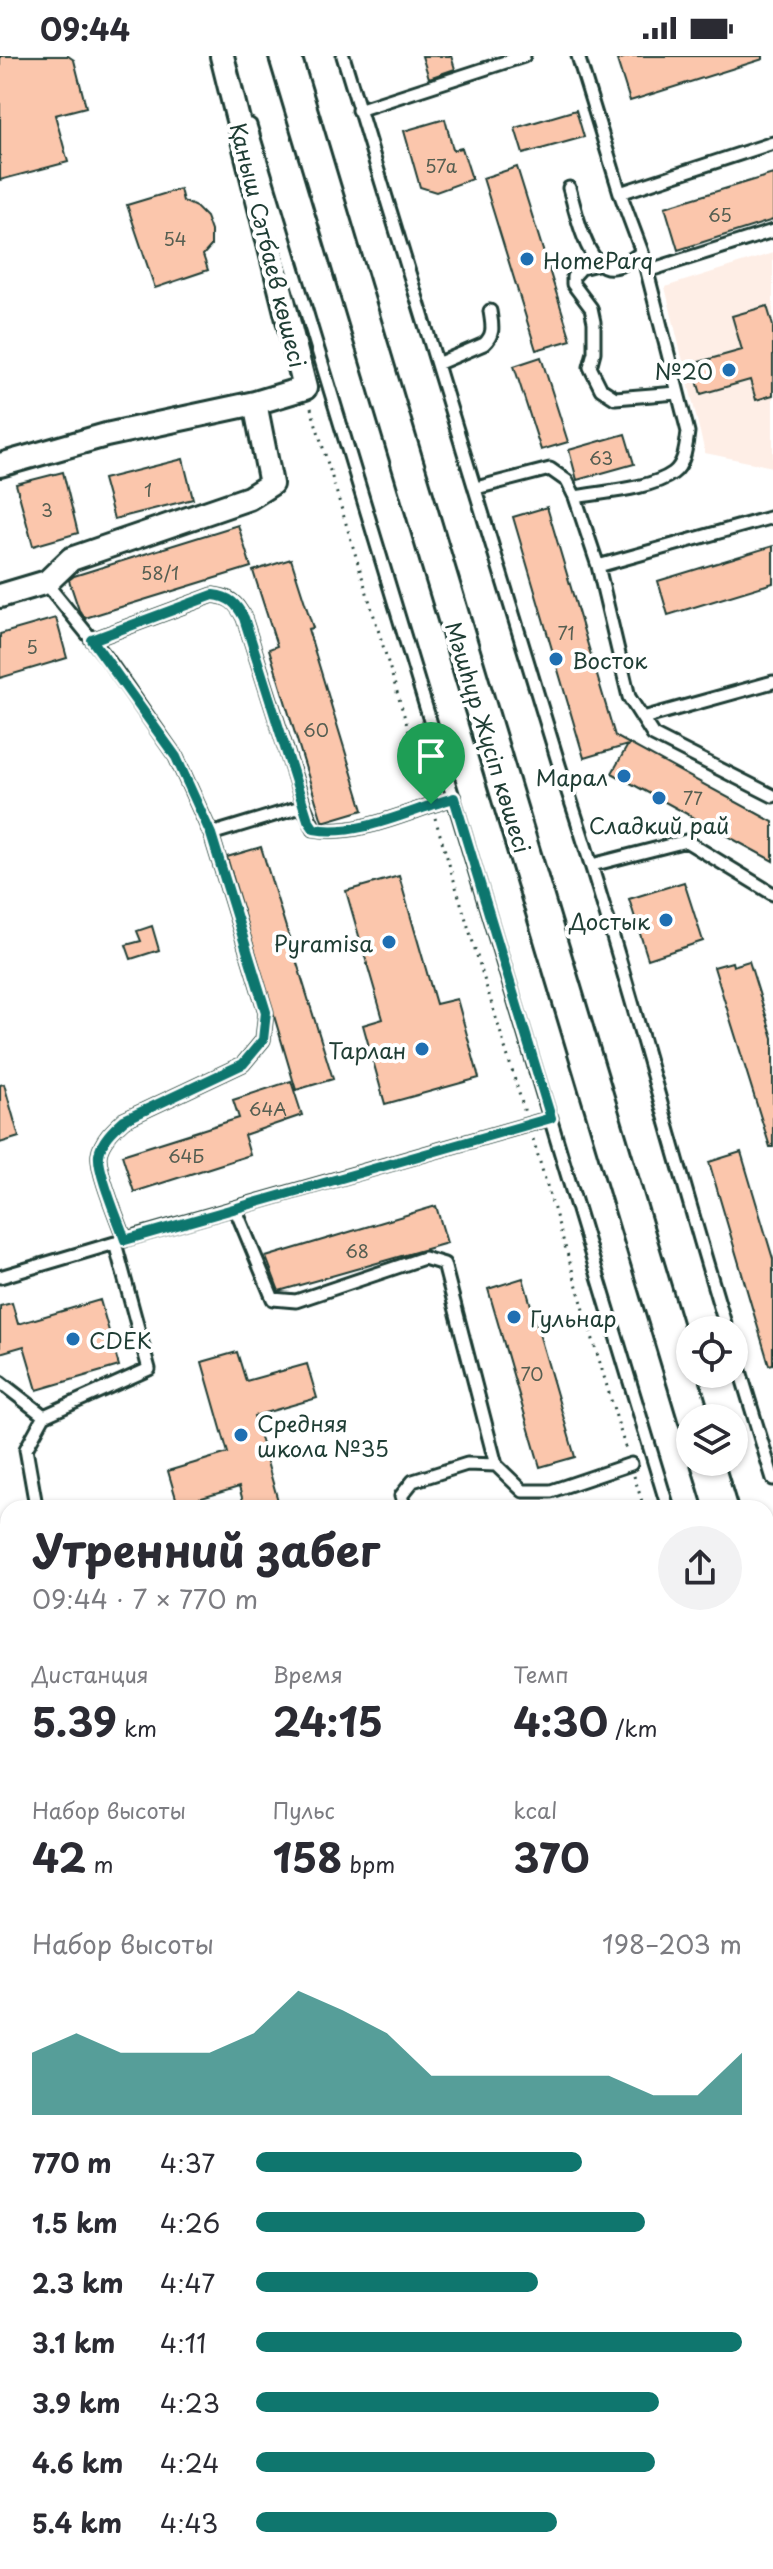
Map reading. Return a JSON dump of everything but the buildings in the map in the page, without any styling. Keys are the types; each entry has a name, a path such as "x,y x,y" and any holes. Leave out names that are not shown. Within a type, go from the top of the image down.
{"main road":[{"name":"Мәшһүр Жүсіп көшесі","path":"285,56 690,1404"},
{"path":"711,1476 719,1500"}],"street":[{"name":"Қаныш Сәтбаев көшесі","path":"0,465 106,435 255,403 305,388 222,56"},
{"path":"0,596 45,582 71,559 249,498 271,484 255,403"}],"lane":[{"path":"229,56 666,1500"},
{"path":"343,56 592,865 723,1316"},
{"path":"358,110 500,60 524,56"},
{"path":"575,497 652,482 675,472 685,455 688,432 642,252 620,193 578,56"},
{"path":"620,193 773,143"},
{"path":"569,188 586,244 597,264"},
{"path":"647,271 773,231"},
{"path":"642,252 610,269 597,264 581,268 573,277 573,284 591,308 594,322 594,352 590,367 601,389 615,398 677,393"},
{"path":"437,364 490,339 493,332 490,311"},
{"path":"476,488 550,469 567,481 598,566 629,697 653,735 773,796"},
{"path":"598,566 773,517"},
{"path":"35,1500 26,1449 44,1416 149,1369 101,1170 99,1155 109,1133 124,1120 243,1064 263,1040 266,1012 211,834 176,757 92,640 45,582"},
{"path":"92,640 213,595 226,597 236,604 244,618 314,829 332,832 373,824 454,798"},
{"path":"643,718 773,682"},
{"path":"211,834 304,806"},
{"path":"592,865 686,841 773,894"},
{"path":"0,1277 551,1118"},
{"path":"235,1208 273,1299 296,1301 424,1258 444,1264 496,1465 523,1491 551,1491 631,1464"},
{"path":"0,1382 44,1416"},
{"path":"745,1388 773,1479"},
{"path":"402,1500 401,1496 413,1481 467,1464 496,1465"}],"path":[{"path":"305,388 642,1500"}],"shaded area":[{"name":"№20","path":"773,253 773,467 705,453 665,287"}],"place":[{"name":"HomeParq","path":"527,259"},
{"name":"№20","path":"729,370"},
{"name":"Восток","path":"556,659"},
{"name":"Марал","path":"624,776"},
{"name":"Сладкий рай","path":"659,798"},
{"name":"Достык","path":"666,920"},
{"name":"Pyramisa","path":"389,942"},
{"name":"Тарлан","path":"422,1049"},
{"name":"Гульнар","path":"514,1317"},
{"name":"CDEK","path":"73,1339"},
{"name":"Средняя школа №35","path":"241,1435"}],"route":[{"path":"213,595 226,597 236,604 244,618 308,820 314,829 332,832 373,824 431,804 454,798 551,1118 125,1240 101,1170 99,1155 109,1133 124,1120 243,1064 263,1040 266,1012 211,834 176,757 92,640 213,595"}]}
